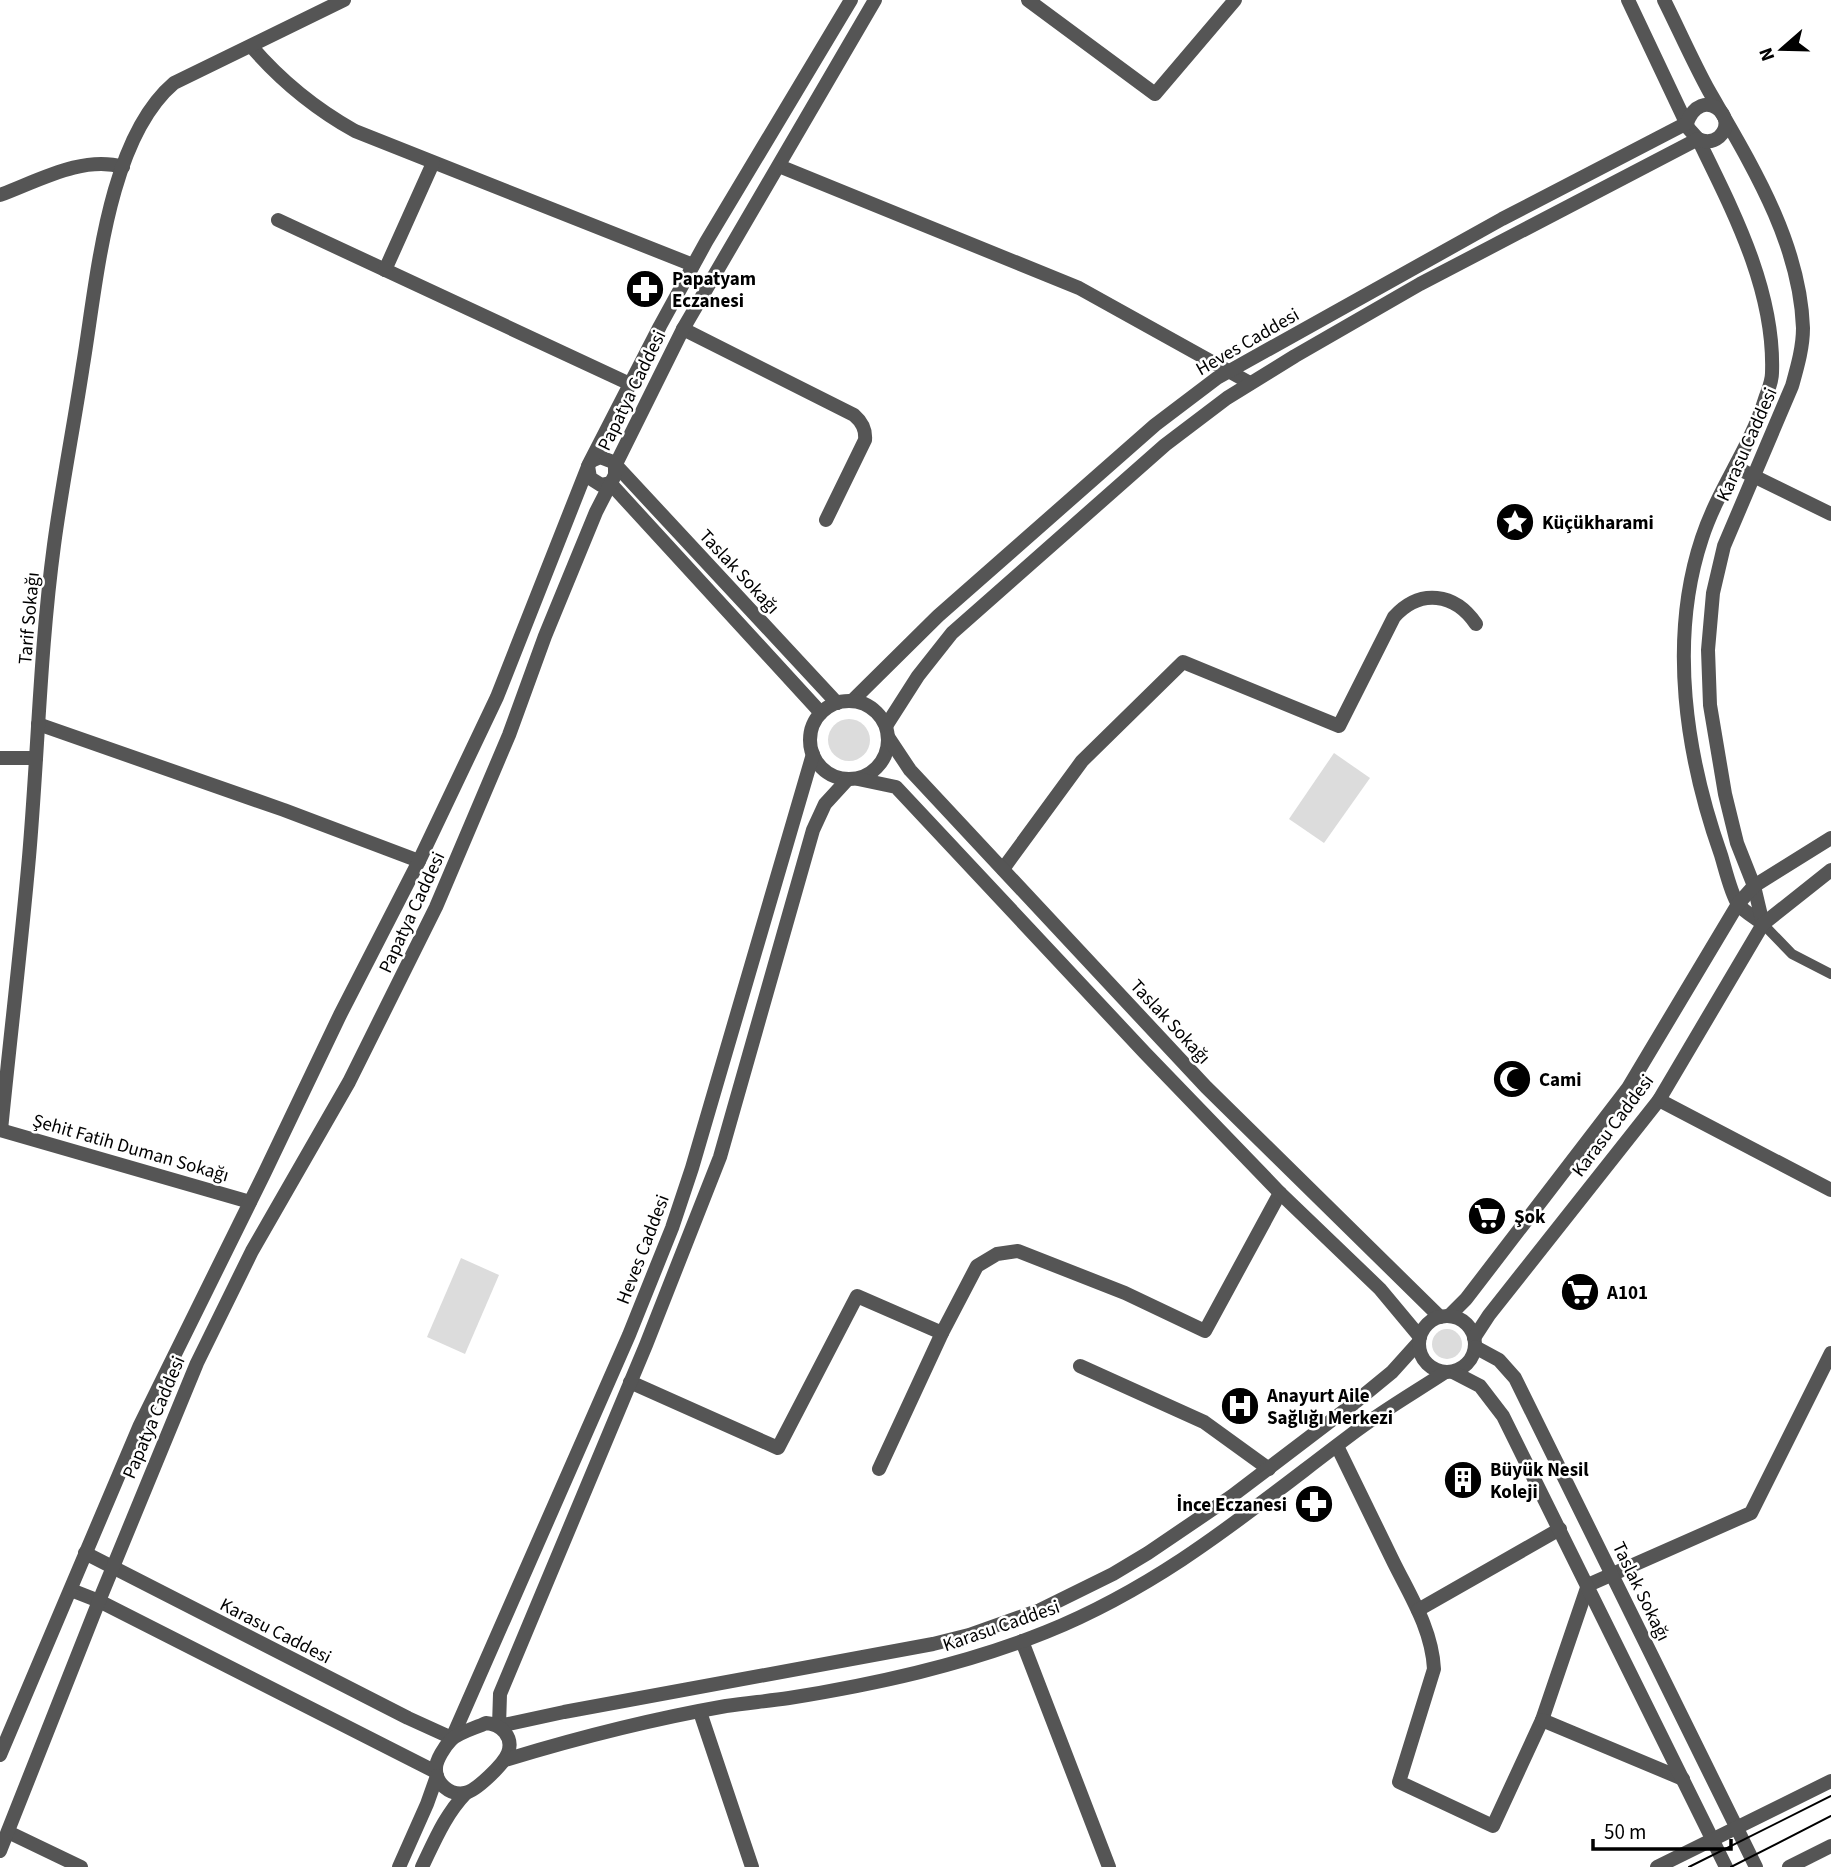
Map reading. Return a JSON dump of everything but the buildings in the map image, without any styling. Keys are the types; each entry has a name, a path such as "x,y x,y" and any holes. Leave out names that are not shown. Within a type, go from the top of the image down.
{"street":[{"path":"344,0 251,46 286,83 330,117 363,135 693,265"},
{"name":"Papatya Caddesi","path":"0,1755 139,1425 340,1015 419,862 497,696 590,463 693,265 851,0"},
{"name":"Papatya Caddesi","path":"0,1851 172,1420 223,1307 349,1082 436,907 509,735 570,573 615,475 615,466 683,329 876,0"},
{"path":"1028,0 1155,94 1235,0"},
{"name":"Karasu Caddesi","path":"1445,1317 1466,1299 1628,1088 1738,904 1712,830 1692,746 1687,712 1684,648 1688,598 1695,562 1711,513 1762,408 1772,376 1772,350 1763,297 1734,212 1698,139 1692,134 1628,0"},
{"name":"Karasu Caddesi","path":"1474,1343 1489,1315 1659,1100 1763,924 1754,886 1737,843 1722,780 1710,705 1708,650 1713,593 1724,546 1792,386 1799,361 1803,329 1787,244 1724,114 1664,0"},
{"name":"Tarif Sokağı","path":"0,1130 29,857 54,547 100,258 124,167 143,118 161,94 174,83 251,46"},
{"path":"1687,123 1692,111 1703,105 1715,106 1724,114 1725,126 1719,136 1708,141 1698,139"},
{"name":"Heves Caddesi","path":"844,702 937,616 1155,425 1228,371 1502,219 1687,123"},
{"name":"Heves Caddesi","path":"887,732 918,676 952,633 1165,445 1227,398 1420,284 1698,139"},
{"path":"0,195 88,163 110,163 124,167"},
{"path":"385,270 433,163"},
{"path":"779,166 1079,288 1250,383"},
{"path":"278,220 630,384"},
{"path":"683,329 860,420 864,427 865,440 826,520"},
{"path":"610,483 601,485 593,482 588,474 590,463 605,457 615,466"},
{"name":"Taslak Sokağı","path":"615,466 844,702"},
{"path":"1735,467 1831,514"},
{"name":"Taslak Sokağı","path":"610,483 821,713"},
{"path":"1003,869 1082,761 1182,662 1339,726 1394,617 1402,609 1421,599 1439,598 1464,609 1476,624"},
{"path":"844,702 863,703 872,709 887,732 884,759 877,768 853,779 826,772 813,754 811,732 821,713 844,702"},
{"path":"38,724 284,810 419,862"},
{"name":"Taslak Sokağı","path":"887,732 910,770 1206,1087 1445,1317"},
{"name":"Heves Caddesi","path":"452,1738 629,1335 672,1228 813,754"},
{"path":"0,758 36,758"},
{"name":"Heves Caddesi","path":"499,1726 500,1694 720,1157 814,830 825,804 853,779"},
{"name":"Taslak Sokağı","path":"853,779 897,787 1145,1053 1280,1193 1380,1289 1419,1340"},
{"path":"1831,838 1754,886 1738,904 1763,924 1831,870"},
{"path":"1659,1100 1831,1190"},
{"name":"Şehit Fatih Duman Sokağı","path":"0,1130 250,1202"},
{"path":"879,1469 942,1333 977,1266 997,1254 1018,1251 1125,1293 1205,1331 1280,1193"},
{"path":"630,1382 778,1448 857,1296 942,1333"},
{"path":"1449,1372 1468,1363 1474,1343 1465,1323 1445,1317 1426,1326 1419,1340 1423,1359 1428,1366 1449,1372 1480,1387 1503,1416 1726,1867"},
{"name":"Karasu Caddesi","path":"499,1726 933,1644 1005,1623 1047,1607 1113,1574 1191,1526 1269,1469 1392,1372 1419,1340"},
{"name":"Taslak Sokağı","path":"1474,1343 1499,1360 1515,1378 1756,1867"},
{"path":"1337,1446 1430,1639 1434,1669 1399,1782 1493,1826 1542,1720 1588,1585 1751,1513 1831,1353"},
{"path":"1080,1366 1204,1422 1269,1469"},
{"name":"Karasu Caddesi","path":"505,1760 561,1743 700,1712 873,1682 960,1661 1022,1641 1102,1607 1169,1570 1212,1541 1337,1446 1449,1372"},
{"path":"1418,1610 1560,1529"},
{"name":"Karasu Caddesi","path":"85,1553 452,1738"},
{"path":"71,1590 99,1601 436,1774 446,1789 459,1794 478,1787 505,1760 510,1745 508,1737 499,1726 486,1723 452,1738 437,1761 436,1774 427,1804 400,1867"},
{"path":"1022,1641 1109,1867"},
{"path":"700,1712 752,1867"},
{"path":"1542,1720 1683,1779"},
{"path":"1657,1867 1831,1781"},
{"path":"422,1867 441,1825 450,1810 466,1793"},
{"path":"8,1832 81,1867"},
{"path":"1789,1867 1831,1846"}],"lane":[{"path":"1763,924 1792,954 1831,974"}],"shaded area":[{"path":"849,719 864,725 870,740 864,755 849,761 834,755 828,740 834,725"},
{"path":"1334,753 1370,778 1324,843 1289,819"},
{"path":"461,1258 499,1275 465,1354 427,1337"},
{"path":"1447,1329 1458,1333 1462,1344 1458,1355 1447,1359 1436,1355 1432,1344 1436,1333"}],"tram line":[{"path":"1689,1867 1831,1796"},
{"path":"1731,1867 1831,1816"}],"place":[{"name":"Papatyam Eczanesi","path":"645,289"},
{"name":"Küçükharami","path":"1515,522"},
{"name":"Cami","path":"1512,1079"},
{"name":"Şok","path":"1487,1216"},
{"name":"A101","path":"1580,1292"},
{"name":"Anayurt Aile Sağlığı Merkezi","path":"1240,1406"},
{"name":"Büyük Nesil Koleji","path":"1463,1480"},
{"name":"İnce Eczanesi","path":"1314,1504"}]}
